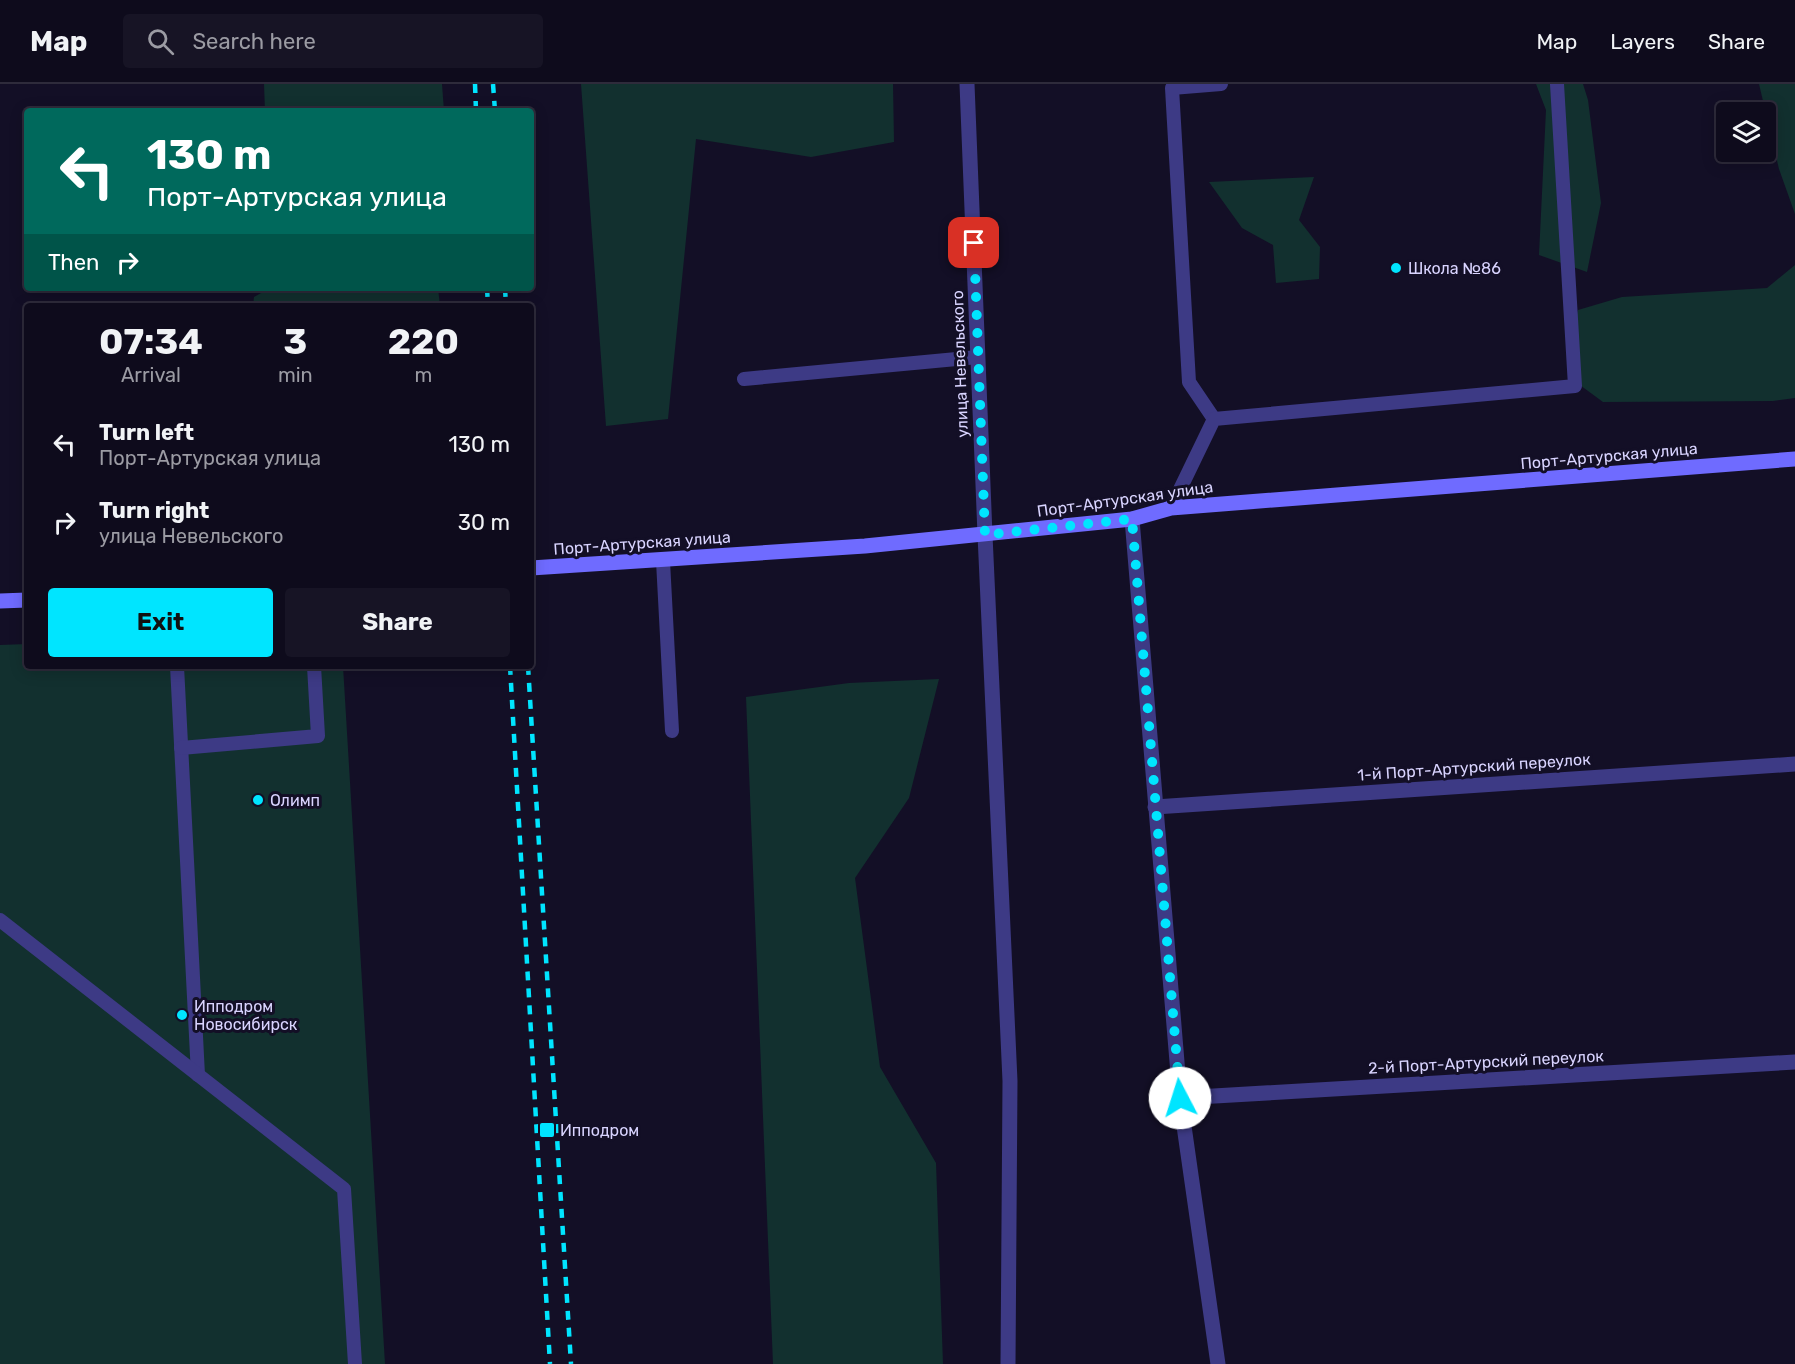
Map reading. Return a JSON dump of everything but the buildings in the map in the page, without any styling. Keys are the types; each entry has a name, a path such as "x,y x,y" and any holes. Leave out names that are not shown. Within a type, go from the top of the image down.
{"street":[{"name":"улица Невельского","path":"967,84 1010,1081 1008,1364"},
{"name":"Порт-Артурская улица","path":"534,568 865,546 1132,519 1171,508 1795,459"},
{"path":"1132,519 1180,1098 1218,1364"},
{"path":"0,601 24,600"},
{"name":"1-й Порт-Артурский переулок","path":"1155,807 1795,764"},
{"name":"2-й Порт-Артурский переулок","path":"1180,1098 1795,1062"}],"lane":[{"path":"1214,419 1189,382 1172,88 1221,84"},
{"path":"1214,419 1575,386 1557,84"},
{"path":"744,379 978,357"},
{"path":"1171,508 1214,419"},
{"path":"663,561 672,731"},
{"path":"177,669 198,1075"},
{"path":"181,748 318,736 314,669"},
{"path":"0,920 344,1189 355,1364"}],"green space":[{"path":"264,84 442,84 444,108 265,108"},
{"path":"581,84 893,84 894,142 811,157 696,139 668,419 606,426"},
{"path":"1536,84 1583,84 1588,100 1601,203 1587,272 1539,255 1546,110"},
{"path":"1759,84 1795,84 1795,214 1776,156 1776,102 1763,102"},
{"path":"1314,177 1299,220 1320,247 1319,279 1276,283 1273,245 1242,228 1209,182"},
{"path":"1795,265 1795,398 1773,401 1603,402 1569,377 1569,344 1578,310 1622,297 1767,288"},
{"path":"265,291 438,291 440,303 253,303 254,297"},
{"name":"Ипподром Новосибирск","path":"24,644 24,669 343,669 385,1364 0,1364 0,645"},
{"path":"939,679 909,798 855,878 880,1067 936,1163 943,1364 773,1364 746,697 849,683"}],"railway":[{"path":"475,84 476,108"},
{"path":"493,84 495,108"},
{"path":"487,291 488,303"},
{"path":"505,291 506,303"},
{"path":"510,669 550,1364"},
{"path":"528,669 571,1364"}],"place":[{"name":"Школа №86","path":"1396,268"},
{"name":"Олимп","path":"258,800"},
{"name":"Ипподром Новосибирск","path":"182,1015"},
{"name":"Ипподром","path":"547,1130"}],"route":[{"path":"974,243 985,535 1132,519 1180,1098"}]}
